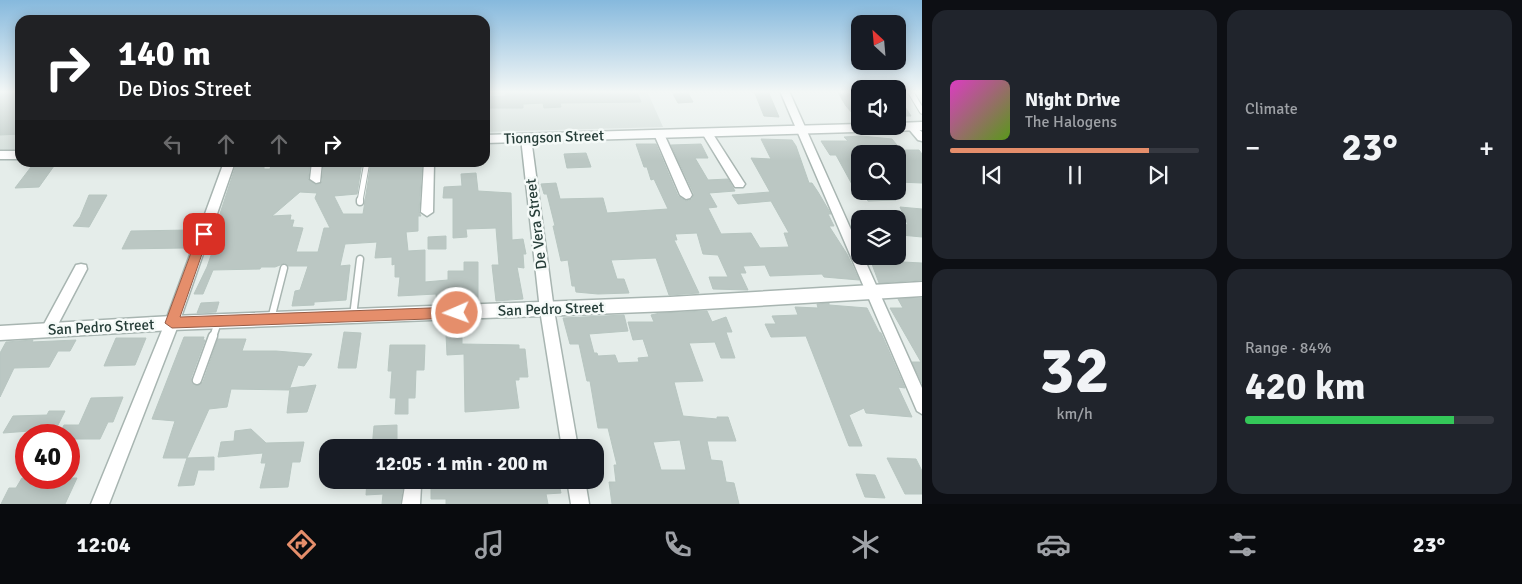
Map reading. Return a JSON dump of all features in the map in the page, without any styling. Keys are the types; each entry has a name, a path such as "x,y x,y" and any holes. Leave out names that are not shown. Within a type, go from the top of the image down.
{"street":[{"path":"795,115 922,406"},
{"path":"917,126 922,138"},
{"name":"Tiongson Street","path":"490,139 917,126"},
{"path":"707,133 738,184"},
{"path":"659,134 686,195"},
{"name":"De Vera Street","path":"526,138 547,310 568,439"},
{"path":"0,155 15,155"},
{"path":"100,504 172,323 228,167"},
{"path":"316,179 317,167"},
{"path":"427,212 429,167"},
{"path":"48,330 81,269"},
{"name":"San Pedro Street","path":"0,333 218,321 547,310 922,289"},
{"path":"411,504 412,489"},
{"path":"578,489 580,504"}],"lane":[{"path":"360,202 366,167"},
{"path":"354,316 360,259"},
{"path":"271,319 284,268"},
{"path":"197,380 218,321"}],"shaded area":[{"path":"0,115 15,115 15,150 0,151"},
{"path":"490,115 657,115 663,127 490,132"}],"building":[{"path":"0,115 15,115 15,134 0,135"},
{"path":"763,115 778,115 779,117"},
{"path":"861,136 892,139 897,145 851,145 851,182 836,155 830,155 821,141 848,141 844,137"},
{"path":"761,139 792,140 796,146 809,183 812,183 831,214 828,214 834,226 829,226 847,254 859,280 824,277 822,274 770,276 765,265 743,266 746,273 740,273 748,290 713,289 709,277 728,277 718,255 703,254 697,233 675,234 677,240 674,240 699,293 669,295 656,258 611,260 617,279 624,279 629,293 598,294 576,292 575,286 572,286 568,260 561,261 547,194 544,194 541,184 556,183 560,199 603,198 607,213 668,209 654,179 651,180 647,167 644,167 636,144 656,144 678,196 686,201 692,199 694,194 671,145 701,144 708,158 695,158 708,180 728,179 735,191 709,193 717,207 708,208 721,234 751,233 760,248 789,247 784,233 789,233 771,201 738,204 732,195 770,192 751,158 771,159"},
{"path":"906,150 919,150 922,154 922,183 906,182"},
{"path":"586,153 591,167 567,168 564,154"},
{"path":"31,167 53,167 39,187 15,188"},
{"path":"235,167 264,167 264,169 270,169 271,167 309,167 308,179 316,185 322,182 324,167 361,167 357,194 334,196 343,214 363,214 370,167 422,167 419,212 421,216 418,216 418,231 406,232 408,251 425,250 425,282 448,280 448,271 464,271 464,262 478,262 478,302 453,301 453,303 437,304 436,294 398,296 400,277 395,277 395,264 392,265 392,257 375,258 377,242 345,244 340,266 350,265 346,300 314,302 314,305 292,306 295,291 300,290 308,266 288,266 285,263 275,267 261,267 260,269 213,270 203,294 194,294 207,267 217,238 212,238","holes":["300,192 317,193 315,198 330,228 324,228 318,252 296,252 303,228 292,227 294,220 290,220 291,215 272,216"]},
{"path":"476,173 478,191 511,193 512,240 523,239 526,254 523,254 524,268 517,267 523,299 496,301 492,265 499,265 496,228 466,229 467,237 453,238 453,198 443,198 444,187 462,186 461,174"},
{"path":"89,195 107,195 89,227 73,226 80,217"},
{"path":"900,207 922,209 922,237 906,235 906,225 908,225 906,210 901,210"},
{"path":"191,230 184,248 122,249 131,231"},
{"path":"446,236 446,249 428,249 428,237"},
{"path":"922,263 922,280 879,283 872,265"},
{"path":"922,298 922,383 912,362 921,362 890,308 903,308 898,299"},
{"path":"219,302 216,312 197,313 201,303"},
{"path":"829,303 829,305 867,308 881,333 905,388 898,387 912,417 866,413 864,408 849,415 862,446 849,446 806,336 771,337 765,324 776,324 772,316 798,315 795,307 818,308 817,304"},
{"path":"707,311 712,322 726,317 732,332 726,332 735,358 721,358 715,342 689,343 703,381 674,382 683,416 717,419 717,417 728,417 736,441 707,441 711,460 722,461 726,482 734,483 739,504 612,504 609,482 616,482 614,465 617,465 608,428 598,428 590,381 587,381 579,344 570,344 563,318 624,315 628,331 589,334 594,353 597,353 598,356 615,355 618,363 639,362 638,358 649,357 643,339 633,340 628,322 654,322 651,315","holes":["680,440 686,470 661,470 653,442"]},
{"path":"344,332 361,333 356,368 338,368"},
{"path":"462,333 462,344 519,345 519,349 525,349 528,377 519,377 519,380 515,380 519,408 465,412 464,354 447,355 446,334"},
{"path":"184,337 204,337 203,340 205,340 191,378 195,386 203,382 218,339 246,339 242,351 312,354 304,366 298,365 289,390 231,389 227,407 209,409 187,458 163,458 175,421 152,419"},
{"path":"116,338 146,338 135,365 104,366"},
{"path":"33,340 32,342 76,340 70,351 58,351 49,367 14,368 0,397 0,353 6,342"},
{"path":"390,345 425,345 424,370 416,370 415,398 408,398 408,414 395,414 396,398 390,398 392,371 388,371"},
{"path":"316,385 307,412 287,413 290,388"},
{"path":"123,397 113,422 108,422 100,439 80,439 79,424 91,398"},
{"path":"49,411 65,411 58,424 15,424 15,432 3,433 13,416 47,415"},
{"path":"397,425 397,439 373,439 374,426"},
{"path":"251,429 266,443 304,442 300,462 292,462 288,487 260,488 266,463 261,463 263,453 218,457 221,442 234,441 235,431"},
{"path":"214,457 214,470 198,470 194,485 178,486 187,458"},
{"path":"887,458 916,459 922,471 922,494 905,494"},
{"path":"856,474 875,475 885,498 865,497"},
{"path":"9,488 72,489 65,504 1,504"},
{"path":"366,489 402,489 400,504 382,504 383,494 366,495"},
{"path":"431,489 560,489 561,493 546,494 548,504 446,504 446,499 431,499"}],"route":[{"path":"204,234 172,323 457,313"}]}
